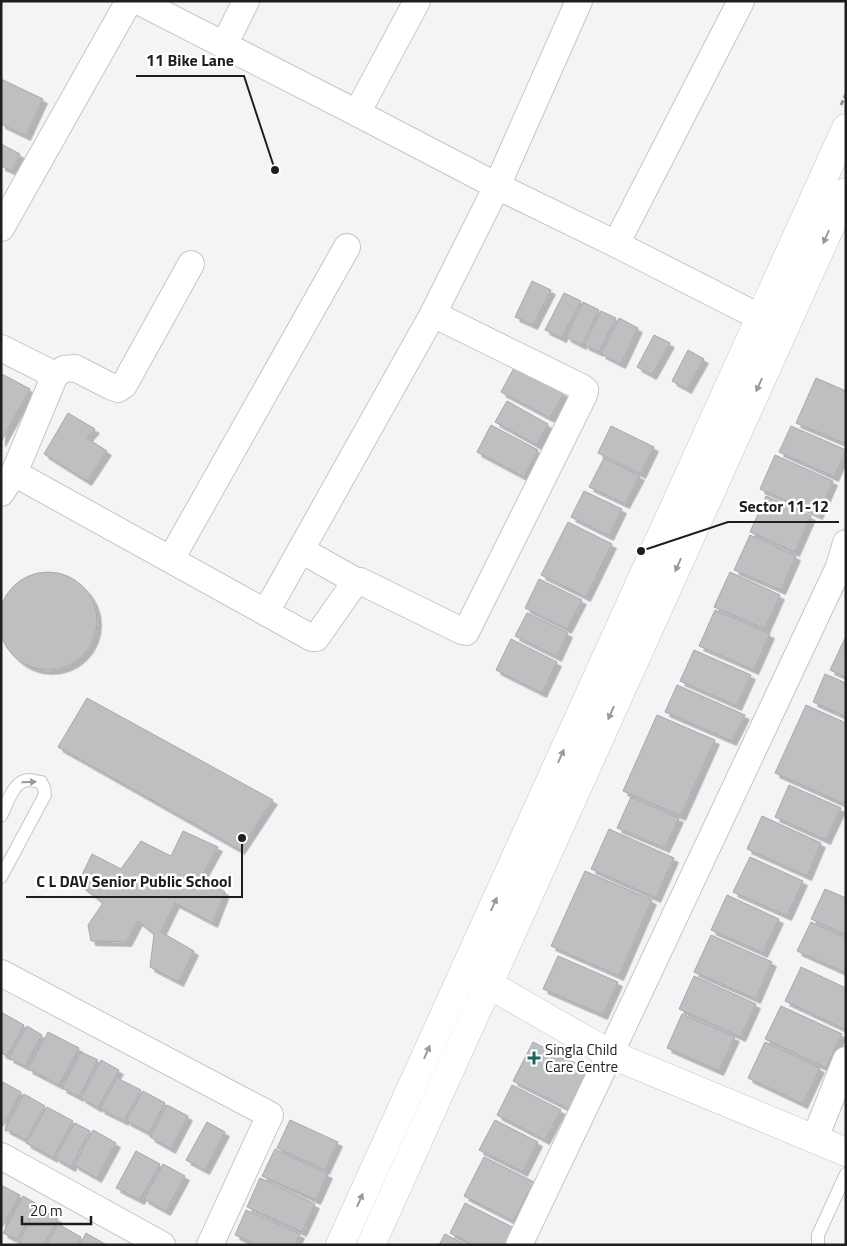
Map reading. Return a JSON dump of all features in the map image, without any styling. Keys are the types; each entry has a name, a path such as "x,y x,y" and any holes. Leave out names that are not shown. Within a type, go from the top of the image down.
{"street":[{"path":"1,228 129,1"},
{"path":"138,1 496,186 616,244 784,330"},
{"path":"224,45 246,1"},
{"path":"357,113 417,1"},
{"path":"266,612 433,314 496,186 579,1"},
{"path":"616,244 741,1"},
{"path":"340,1245 846,128"},
{"path":"371,1245 846,192"},
{"path":"171,559 347,247"},
{"path":"191,264 124,385 118,389 75,368 64,369 55,375 8,483 171,559 312,638 316,638 356,581"},
{"path":"301,550 356,581 466,632 585,390 433,314"},
{"path":"1,348 55,375"},
{"path":"519,1245 844,560"},
{"path":"1,972 270,1115 210,1245"},
{"path":"464,972 610,1054 846,1152"},
{"path":"815,1138 846,1060"},
{"path":"1,1156 162,1245"}],"lane":[{"path":"1,816 10,796 20,783 28,780 41,782 45,795 1,877"},
{"path":"818,1245 818,1235 846,1174"}],"building":[{"path":"1,79 43,99 26,136 1,124"},
{"path":"1,144 20,154 12,171 1,166"},
{"path":"532,281 551,290 533,325 515,317"},
{"path":"564,293 581,301 562,338 545,330"},
{"path":"583,302 599,310 582,345 566,337"},
{"path":"601,311 616,318 599,352 584,345"},
{"path":"619,318 638,328 621,364 601,354"},
{"path":"654,335 670,343 652,375 637,367"},
{"path":"688,350 704,359 687,389 672,381"},
{"path":"515,366 564,393 550,418 501,392"},
{"path":"1,375 30,389 1,442"},
{"path":"816,378 846,391 846,444 796,423"},
{"path":"507,401 548,424 537,445 495,422"},
{"path":"68,413 95,429 87,438 107,451 87,481 44,454"},
{"path":"491,425 538,450 524,477 477,452"},
{"path":"611,426 654,447 641,474 598,453"},
{"path":"791,426 846,450 834,477 779,452"},
{"path":"775,455 833,481 818,515 760,489"},
{"path":"604,458 640,476 625,504 589,487"},
{"path":"584,491 622,509 609,536 571,517"},
{"path":"766,496 811,516 795,552 750,532"},
{"path":"568,522 612,544 586,597 541,575"},
{"path":"750,535 796,556 781,590 734,570"},
{"path":"48,572 67,576 83,586 93,602 97,621 93,640 83,656 67,666 48,670 29,666 13,656 3,640 -1,621 3,602 13,586 29,576"},
{"path":"730,572 780,595 765,629 714,607"},
{"path":"539,579 582,600 567,629 525,608"},
{"path":"715,610 770,634 754,670 699,646"},
{"path":"527,613 568,633 557,657 515,636"},
{"path":"846,636 846,677 830,670"},
{"path":"511,639 557,662 542,693 496,670"},
{"path":"694,650 751,675 737,706 680,681"},
{"path":"825,674 846,683 846,717 813,702"},
{"path":"677,685 745,715 732,741 665,712"},
{"path":"87,698 273,800 240,850 58,747"},
{"path":"806,705 846,723 846,799 844,804 775,773"},
{"path":"657,715 715,740 681,816 623,791"},
{"path":"789,785 841,808 826,840 775,817"},
{"path":"631,797 679,818 665,848 617,828"},
{"path":"762,816 821,843 807,876 747,849"},
{"path":"609,829 674,858 656,898 591,869"},
{"path":"183,831 218,847 202,876 225,892 213,923 175,903 161,932 194,951 179,982 150,967 154,934 138,921 127,942 91,941 88,925 103,903 78,883 92,854 121,869 141,841 171,856"},
{"path":"750,857 803,881 787,916 733,892"},
{"path":"585,871 652,900 619,976 551,946"},
{"path":"825,889 846,898 846,935 811,919"},
{"path":"727,895 779,919 763,953 711,930"},
{"path":"811,922 846,938 846,973 797,951"},
{"path":"711,935 772,962 756,999 694,972"},
{"path":"558,956 618,982 603,1015 543,989"},
{"path":"801,967 846,988 846,1025 844,1029 785,1001"},
{"path":"694,976 756,1004 741,1037 679,1009"},
{"path":"781,1006 842,1034 826,1068 765,1039"},
{"path":"1,1012 24,1025 7,1056 1,1053"},
{"path":"682,1014 735,1037 719,1071 667,1048"},
{"path":"27,1026 42,1035 25,1066 9,1058"},
{"path":"48,1032 79,1048 59,1085 28,1069"},
{"path":"533,1042 593,1072 573,1111 513,1081"},
{"path":"765,1042 820,1068 803,1104 748,1078"},
{"path":"81,1052 98,1060 79,1097 62,1088"},
{"path":"101,1060 119,1070 98,1108 81,1098"},
{"path":"117,1078 141,1090 124,1121 100,1109"},
{"path":"1,1081 21,1092 2,1127 1,1127"},
{"path":"512,1085 561,1110 545,1140 497,1115"},
{"path":"143,1091 165,1103 149,1133 126,1121"},
{"path":"24,1094 45,1106 26,1140 5,1129"},
{"path":"167,1105 188,1116 171,1149 150,1137"},
{"path":"47,1107 73,1121 53,1158 26,1143"},
{"path":"290,1120 338,1142 325,1170 277,1148"},
{"path":"495,1120 538,1142 523,1172 479,1150"},
{"path":"207,1122 225,1132 205,1170 186,1160"},
{"path":"75,1123 90,1131 71,1167 55,1158"},
{"path":"93,1130 116,1143 97,1178 74,1165"},
{"path":"275,1149 328,1174 316,1200 262,1176"},
{"path":"136,1151 160,1164 140,1200 116,1188"},
{"path":"484,1157 534,1182 513,1221 464,1196"},
{"path":"163,1164 185,1176 166,1211 144,1199"},
{"path":"260,1178 315,1204 302,1232 247,1207"},
{"path":"1,1185 20,1195 1,1229"},
{"path":"23,1196 37,1204 17,1240 3,1233"},
{"path":"465,1203 520,1231 513,1245 473,1245 450,1233"},
{"path":"37,1207 58,1219 44,1245 25,1245 19,1241"},
{"path":"246,1210 300,1234 295,1245 257,1245 235,1235"},
{"path":"58,1224 81,1237 77,1245 46,1245"},
{"path":"86,1233 105,1244 80,1245"},
{"path":"445,1234 466,1245 439,1245"}],"place":[{"name":"11 Bike Lane","path":"275,170"},
{"name":"Sector 11-12","path":"641,551"},
{"name":"C L DAV Senior Public School","path":"242,838"},
{"name":"Singla Child Care Centre","path":"534,1058"}]}
